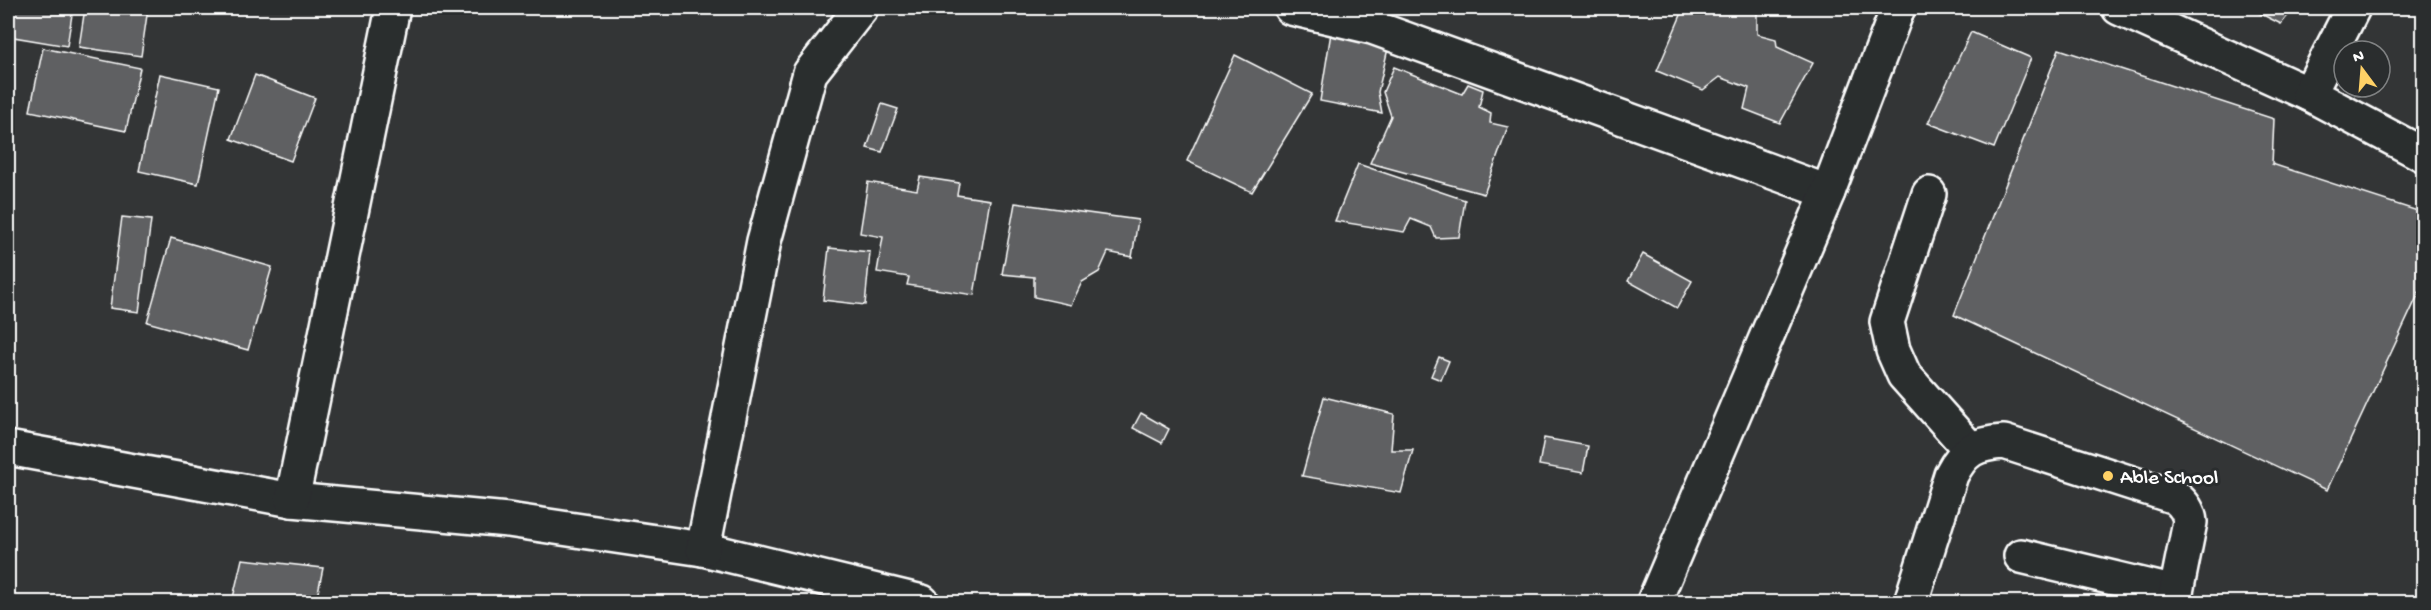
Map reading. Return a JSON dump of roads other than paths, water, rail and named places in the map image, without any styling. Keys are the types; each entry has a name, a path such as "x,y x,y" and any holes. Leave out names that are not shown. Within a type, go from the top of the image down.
{"street":[{"path":"292,500 393,8"},
{"path":"703,549 764,241 810,73 861,8"},
{"path":"1291,8 1372,27 1828,192"},
{"path":"1654,603 1828,192 1898,8"},
{"path":"2119,8 2309,94 2424,155"},
{"path":"2309,94 2353,8"},
{"path":"1929,194 1887,322 1893,350 1904,375 1970,449"},
{"path":"1911,603 1951,476 1959,460 1970,449 1986,443 2004,442 2175,497 2189,514 2190,522 2175,598 2022,556"},
{"path":"8,448 292,500 508,520 703,549 922,603"}],"place":[{"name":"Able School","path":"2108,476"}]}
